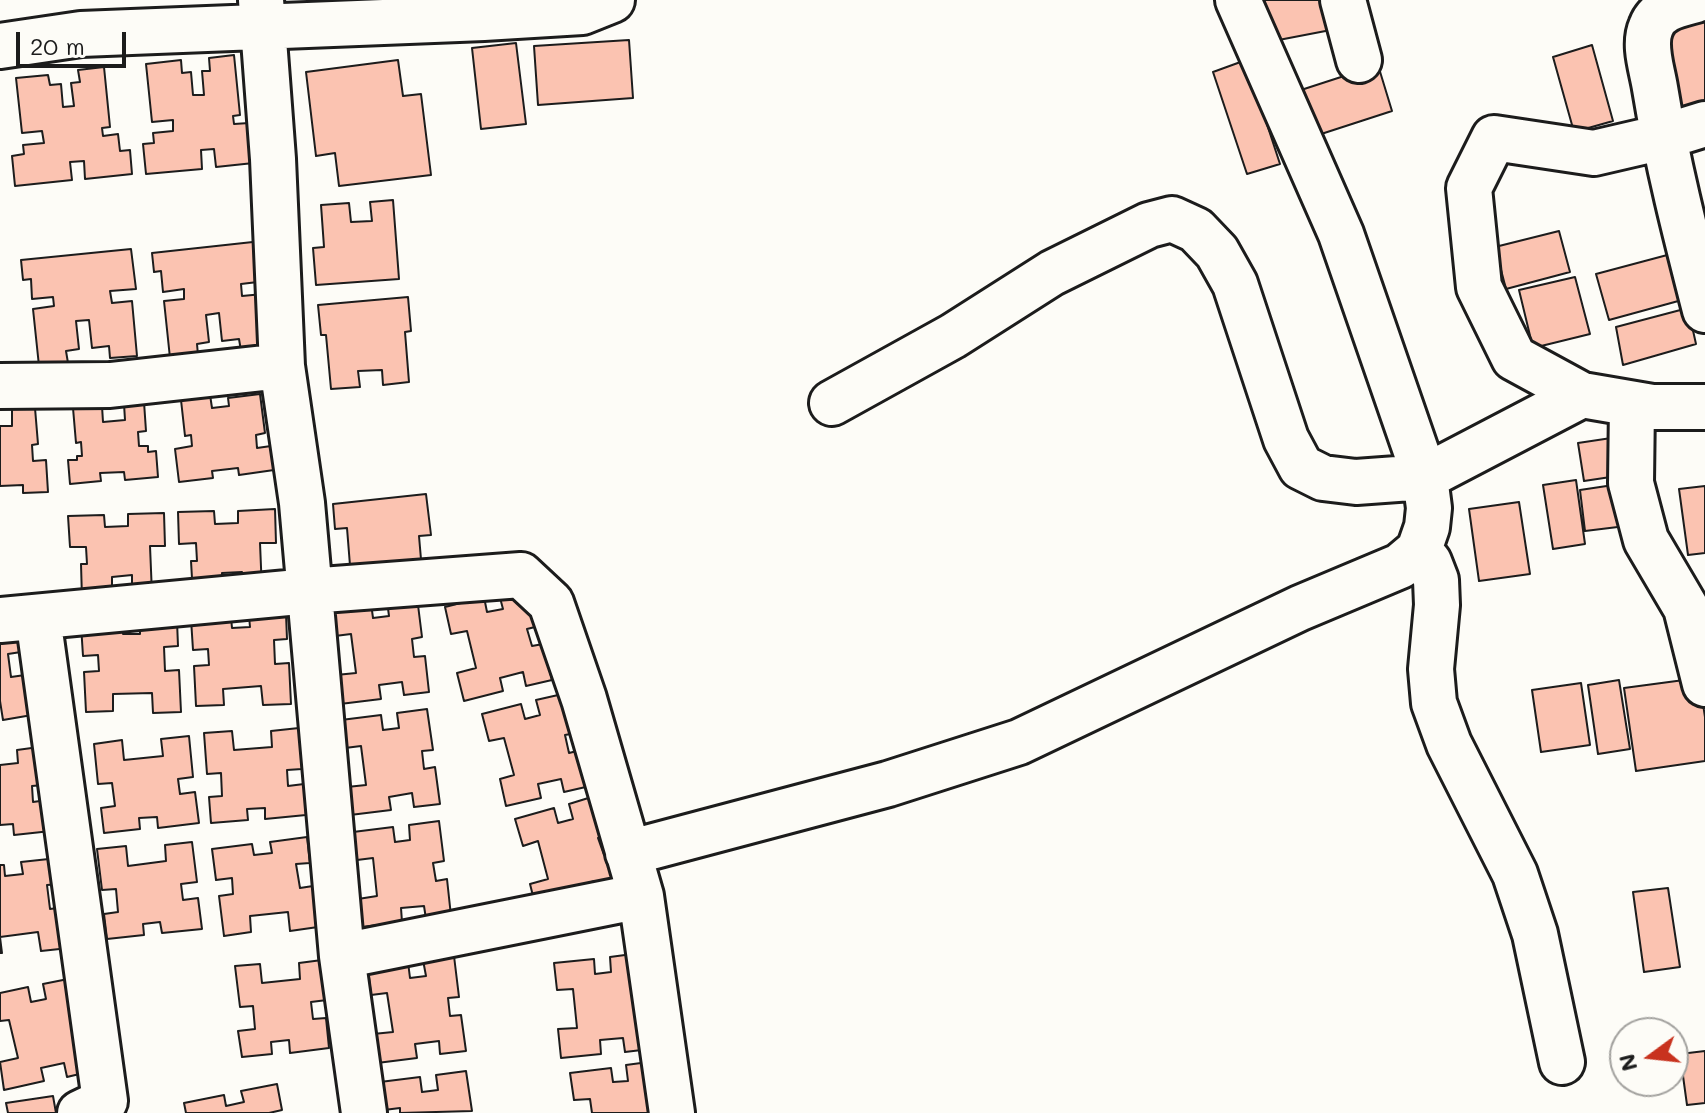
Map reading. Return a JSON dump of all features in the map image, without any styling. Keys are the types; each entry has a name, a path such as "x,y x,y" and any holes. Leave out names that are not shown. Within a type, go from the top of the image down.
{"street":[{"path":"0,46 262,13 484,18 582,12 612,0"},
{"path":"628,853 888,784 1019,742 1300,608 1400,566 1419,550 1427,527 1429,508 1425,477 1341,234 1238,0"},
{"path":"1343,0 1359,60"},
{"path":"1696,0 1670,7 1655,17 1649,31 1648,50 1663,137 1697,249 1705,310"},
{"path":"262,13 273,159 282,366 302,503 342,956 364,1113"},
{"path":"1705,124 1594,153 1494,138 1469,188 1479,287 1514,358 1582,395 1652,407 1705,407"},
{"path":"832,403 953,336 1052,273 1149,225 1172,219 1196,230 1217,252 1235,284 1286,439 1301,467 1323,478 1356,482 1425,477 1582,395"},
{"path":"0,386 110,385 282,366"},
{"path":"1632,404 1631,483 1646,540 1686,608 1705,684"},
{"path":"1419,550 1429,562 1436,580 1437,605 1431,669 1434,703 1449,744 1515,874 1535,934 1562,1062"},
{"path":"80,1113 105,1101 19,618 521,575 551,603 584,699 641,896 672,1113"},
{"path":"342,956 641,896"}],"building":[{"path":"1254,0 1330,0 1336,29 1263,43"},
{"path":"1705,21 1705,116 1682,121 1661,30"},
{"path":"629,40 633,98 538,105 534,46"},
{"path":"516,43 526,124 481,129 472,48"},
{"path":"1592,45 1613,121 1574,132 1553,57"},
{"path":"234,55 240,115 233,116 234,124 249,123 263,162 216,167 214,149 201,150 202,169 146,174 143,144 154,143 153,133 173,131 173,120 152,122 146,64 181,60 182,73 191,72 193,95 204,95 202,71 210,71 209,58"},
{"path":"398,60 403,96 421,94 431,175 339,186 335,153 316,156 306,72"},
{"path":"1246,60 1280,164 1247,174 1213,72"},
{"path":"1378,65 1392,111 1315,136 1301,90"},
{"path":"104,67 110,127 102,128 103,136 118,134 120,151 130,150 132,174 85,179 84,161 70,162 72,180 15,186 12,156 24,154 23,145 44,143 42,131 22,133 16,78 48,75 50,85 61,84 63,107 74,106 71,83 80,82 78,70"},
{"path":"393,200 399,279 316,285 313,248 324,247 321,205 349,203 351,222 372,221 370,202"},
{"path":"1559,231 1570,272 1506,289 1495,247"},
{"path":"262,241 266,281 241,284 242,296 263,294 268,349 241,351 239,339 222,341 219,313 206,315 209,342 197,344 198,355 170,358 164,301 184,299 184,289 163,292 161,271 154,272 152,253"},
{"path":"131,249 136,289 110,291 112,303 132,301 137,356 110,358 109,346 92,348 89,320 76,321 79,349 66,351 68,363 39,366 33,309 54,306 53,297 32,299 31,279 23,280 21,260"},
{"path":"1671,254 1682,300 1609,320 1596,274"},
{"path":"1575,277 1590,334 1533,348 1519,290"},
{"path":"408,297 411,331 405,332 409,382 383,385 382,370 358,371 360,387 331,389 326,335 321,335 318,305"},
{"path":"1688,308 1696,344 1623,365 1616,327"},
{"path":"209,388 212,408 229,406 228,398 260,394 265,433 256,435 257,448 271,446 274,470 239,475 238,468 212,471 213,478 179,482 175,449 192,446 191,435 185,436 180,391"},
{"path":"144,402 146,431 138,432 139,446 148,446 148,452 156,451 158,477 125,480 124,472 100,473 101,481 70,484 68,460 77,460 77,456 82,456 81,442 76,443 73,408 102,406 103,422 125,420 124,404"},
{"path":"35,408 38,444 32,445 33,461 46,460 48,492 23,493 23,485 0,486 0,426 12,426 12,409"},
{"path":"1618,437 1624,475 1584,481 1578,443"},
{"path":"1576,480 1585,544 1553,549 1543,485"},
{"path":"1620,484 1626,526 1585,531 1580,490"},
{"path":"1705,486 1705,553 1688,555 1679,489"},
{"path":"426,494 431,535 419,536 422,571 351,578 347,528 335,529 333,504"},
{"path":"1519,502 1530,574 1479,581 1469,509"},
{"path":"275,509 276,543 260,543 262,591 242,592 242,572 222,573 223,594 193,596 191,561 197,561 196,543 179,544 178,512 214,511 215,524 238,523 238,511"},
{"path":"164,513 165,546 150,546 152,594 132,595 132,575 112,577 112,598 82,599 81,564 87,564 86,547 70,547 68,516 104,515 105,527 128,526 128,514"},
{"path":"529,587 539,626 527,629 532,646 543,644 552,680 526,686 523,672 500,678 503,691 464,701 457,673 476,668 467,631 451,634 445,607 484,597 487,612 503,609 499,594"},
{"path":"417,597 422,637 412,639 414,657 425,656 429,692 404,695 402,682 379,685 381,699 340,704 336,675 356,673 351,634 335,636 331,608 371,603 373,618 389,616 387,601"},
{"path":"286,614 287,639 274,640 275,664 289,663 291,704 263,705 261,686 223,689 224,705 196,706 194,666 209,665 208,649 193,650 191,619 231,617 232,628 250,627 249,616"},
{"path":"177,621 178,646 164,647 165,671 179,670 181,712 153,713 152,693 113,694 113,711 86,712 84,672 99,671 98,655 83,656 81,625 122,623 123,634 140,634 140,623"},
{"path":"17,626 21,652 8,654 11,677 25,675 32,715 3,720 0,629"},
{"path":"1699,678 1705,717 1705,761 1636,771 1624,688"},
{"path":"1619,680 1630,749 1598,754 1588,685"},
{"path":"1581,683 1590,745 1541,752 1532,690"},
{"path":"567,693 576,733 565,735 569,753 581,750 590,786 564,792 561,779 538,784 541,798 506,806 500,779 514,775 504,738 489,741 482,714 521,704 525,719 540,715 536,700"},
{"path":"427,709 433,750 422,751 424,769 435,767 440,804 414,807 412,793 389,797 391,810 350,815 347,787 366,785 361,746 345,748 341,720 381,715 383,730 399,728 397,713"},
{"path":"299,728 302,769 287,770 288,786 304,784 306,815 265,819 265,808 247,809 248,820 211,823 209,797 222,796 221,773 207,774 204,733 232,731 234,750 272,747 271,731"},
{"path":"189,736 193,777 178,779 180,794 195,792 199,823 158,828 157,817 139,818 140,829 104,833 101,808 115,806 112,783 98,784 94,744 122,740 124,760 163,756 161,739"},
{"path":"39,747 43,785 32,786 33,802 47,800 51,831 14,835 13,824 0,825 0,765 18,763 17,750"},
{"path":"598,795 610,835 598,838 604,855 614,852 624,888 599,894 595,881 573,887 537,912 530,884 548,879 538,841 523,846 515,819 554,808 558,823 573,819 569,804"},
{"path":"439,821 444,861 433,863 436,881 447,879 451,916 426,919 424,906 401,908 402,922 362,927 358,899 377,896 373,858 357,860 353,832 393,827 395,842 410,840 409,825"},
{"path":"307,837 310,863 296,864 300,888 313,886 318,927 290,931 288,912 250,916 251,932 224,936 219,896 233,894 232,878 216,880 212,849 252,844 254,855 272,853 270,842"},
{"path":"192,842 197,882 181,884 183,900 198,898 202,929 162,933 160,922 143,924 144,935 107,939 104,914 118,912 116,889 102,890 97,849 126,846 128,866 166,861 165,845"},
{"path":"58,858 61,884 47,885 50,909 64,907 69,948 41,951 38,932 0,937 0,865 4,865 5,876 23,874 21,862"},
{"path":"1668,888 1680,967 1644,972 1633,892"},
{"path":"640,953 634,995 635,1013 646,1012 650,1049 625,1052 623,1038 600,1040 601,1054 561,1058 558,1029 577,1028 573,989 557,990 554,963 594,959 595,974 611,972 610,957"},
{"path":"454,956 459,997 448,998 450,1016 461,1015 466,1051 440,1054 439,1041 415,1044 417,1058 377,1063 373,1034 393,1032 387,993 371,995 368,968 408,962 410,978 426,976 423,960"},
{"path":"322,960 327,1000 311,1002 313,1019 326,1018 329,1048 290,1053 289,1040 271,1042 272,1054 242,1057 238,1031 255,1029 253,1006 240,1007 235,966 260,964 262,983 300,979 299,963"},
{"path":"73,978 82,1018 70,1020 74,1037 92,1071 67,1077 64,1063 41,1068 44,1081 4,1090 0,1062 18,1058 9,1020 0,1021 0,993 28,987 31,1002 46,999 43,984"},
{"path":"1705,1051 1705,1103 1687,1105 1689,1053"},
{"path":"656,1061 652,1113 592,1113 590,1099 574,1100 570,1073 611,1068 613,1082 628,1081 626,1065"},
{"path":"466,1071 472,1111 400,1113 400,1108 384,1110 380,1082 420,1077 422,1092 438,1090 436,1075"},
{"path":"277,1084 282,1110 269,1113 186,1113 184,1103 224,1095 226,1106 244,1102 241,1091"},
{"path":"53,1096 56,1113 8,1113 6,1103"}]}
